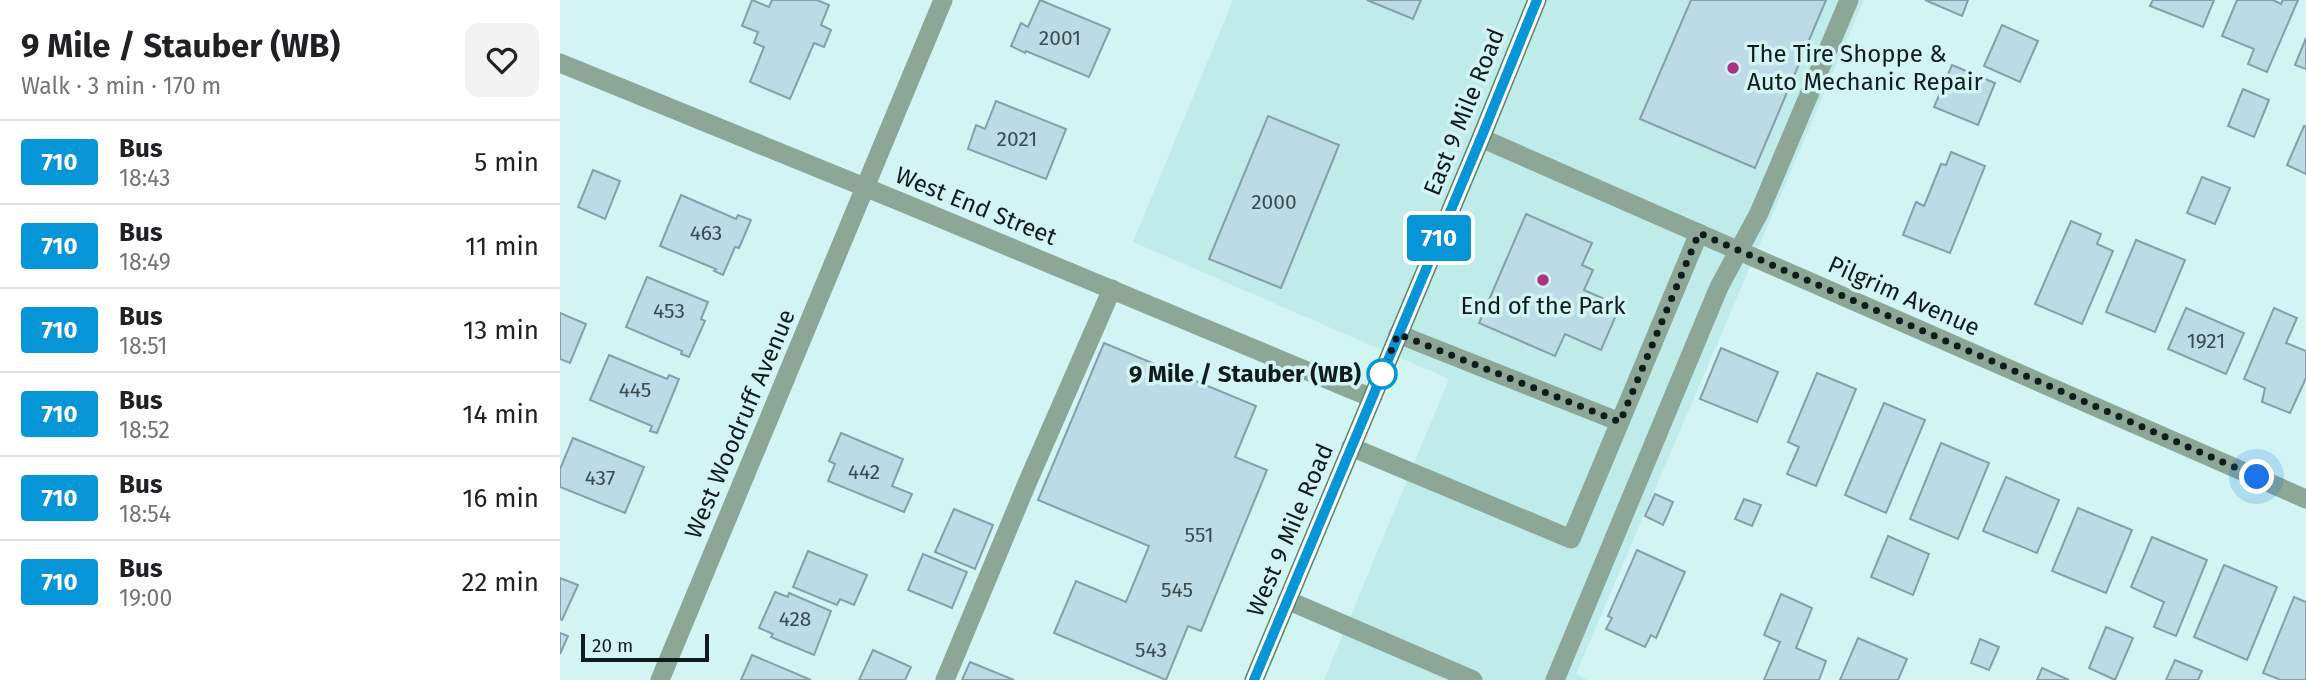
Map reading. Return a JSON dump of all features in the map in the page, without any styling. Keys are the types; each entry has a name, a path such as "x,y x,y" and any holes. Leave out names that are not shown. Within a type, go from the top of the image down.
{"main road":[{"name":"East 9 Mile Road","path":"1372,398 1537,0"},
{"name":"West 9 Mile Road","path":"1254,680 1372,398"}],"street":[{"name":"West Woodruff Avenue","path":"660,680 943,0"},
{"path":"1555,680 1720,287 1759,213 1849,0"},
{"name":"West End Street","path":"560,63 1372,398"},
{"name":"Pilgrim Avenue","path":"1481,138 2306,499"},
{"path":"1351,447 1571,539 1699,233"},
{"path":"945,680 1112,289"},
{"path":"1398,334 1620,422"},
{"path":"1287,600 1473,680"}],"shaded area":[{"path":"1233,0 1864,0 1576,674 1587,680 1324,680 1449,379 1133,242"}],"building":[{"path":"752,0 769,7 772,0 817,0 829,5 821,25 831,30 824,47 814,43 790,99 750,82 764,47 754,43 758,32 742,26"},
{"path":"1040,0 1110,29 1089,77 1011,46 1021,23 1028,27"},
{"path":"1367,0 1421,0 1413,19"},
{"path":"1691,0 1826,0 1755,168 1640,119"},
{"path":"1925,0 1968,0 1962,16"},
{"path":"2153,0 2214,0 2203,27 2150,6"},
{"path":"2237,0 2273,0 2281,4 2283,0 2298,0 2267,72 2248,64 2254,49 2222,36"},
{"path":"2002,25 2038,41 2020,82 1984,66"},
{"path":"2306,38 2306,69 2295,65"},
{"path":"1952,65 1995,83 1978,125 1934,107"},
{"path":"2243,89 2269,100 2254,137 2228,126"},
{"path":"996,101 1066,129 1046,179 968,149 976,125 985,129"},
{"path":"1268,116 1339,145 1281,288 1209,259"},
{"path":"2306,126 2306,174 2287,165"},
{"path":"1951,152 1985,166 1950,253 1903,235 1916,202 1924,206 1941,164 1946,165"},
{"path":"593,170 620,181 605,219 578,207"},
{"path":"2202,177 2230,188 2215,224 2187,213"},
{"path":"681,195 736,219 738,215 751,220 723,275 714,271 716,269 660,246"},
{"name":"End of the Park","path":"1526,214 1592,243 1582,265 1593,270 1584,290 1620,306 1601,350 1565,334 1555,356 1479,323"},
{"path":"2071,221 2101,234 2097,244 2113,251 2082,324 2035,304"},
{"path":"2136,240 2185,260 2155,332 2106,312"},
{"path":"647,277 708,302 701,319 705,321 689,357 681,354 682,351 626,327"},
{"path":"2186,308 2244,333 2226,374 2168,349"},
{"path":"2274,308 2297,318 2286,343 2306,351 2306,378 2290,413 2262,402 2265,388 2244,379"},
{"path":"560,313 586,324 570,363 560,359"},
{"path":"1104,343 1256,406 1235,457 1267,470 1201,631 1188,626 1166,680 1054,633 1076,581 1126,602 1149,546 1038,500"},
{"path":"1721,348 1778,372 1757,422 1700,399"},
{"path":"609,355 667,379 669,375 679,379 657,433 650,431 652,426 590,400"},
{"path":"1817,373 1856,389 1816,486 1787,474 1799,447 1788,442"},
{"path":"1884,403 1925,420 1886,513 1845,495"},
{"path":"841,433 903,459 892,486 912,494 904,512 828,481 835,464 829,461"},
{"path":"573,438 644,467 625,513 560,487 560,469"},
{"path":"1941,443 1989,463 1958,539 1910,519"},
{"path":"2006,477 2059,500 2037,553 1983,531"},
{"path":"1655,494 1673,502 1663,525 1645,516"},
{"path":"1744,499 1761,505 1752,526 1735,519"},
{"path":"2078,508 2132,530 2106,593 2052,571"},
{"path":"954,509 993,525 975,569 935,552"},
{"path":"1888,536 1929,554 1913,595 1871,577"},
{"path":"2152,537 2207,560 2176,636 2154,627 2164,602 2131,587"},
{"path":"1637,550 1685,572 1656,638 1651,635 1645,647 1606,629 1612,618 1608,616"},
{"path":"808,551 867,575 854,605 840,599 837,605 793,587"},
{"path":"923,554 967,572 952,608 908,590"},
{"path":"2224,565 2277,587 2247,660 2194,637"},
{"path":"560,578 578,585 562,620 560,619"},
{"path":"775,592 788,597 789,593 831,611 814,655 771,637 773,634 759,628"},
{"path":"1781,594 1812,608 1796,648 1826,661 1819,680 1764,680 1780,642 1764,635"},
{"path":"2294,597 2306,602 2306,680 2281,680 2263,673"},
{"path":"2106,627 2133,638 2115,680 2089,668"},
{"path":"560,633 568,636 560,654"},
{"path":"1858,638 1907,659 1898,680 1840,680"},
{"path":"1980,639 1999,647 1989,670 1971,663"},
{"path":"873,650 911,667 905,680 859,680"},
{"path":"752,655 811,680 741,680"},
{"path":"2175,660 2202,671 2198,680 2166,680"},
{"path":"970,662 1014,680 962,680"},
{"path":"2042,668 2069,680 2037,680"}],"bus line":[{"name":"710","path":"1254,680 1537,0"}],"place":[{"name":"The Tire Shoppe & Auto Mechanic Repair","path":"1733,68"},
{"name":"End of the Park","path":"1543,280"},
{"name":"9 Mile / Stauber (WB)","path":"1382,374"}],"route":[{"path":"1382,374 1398,334 1620,422 1699,233 2257,477"}]}
